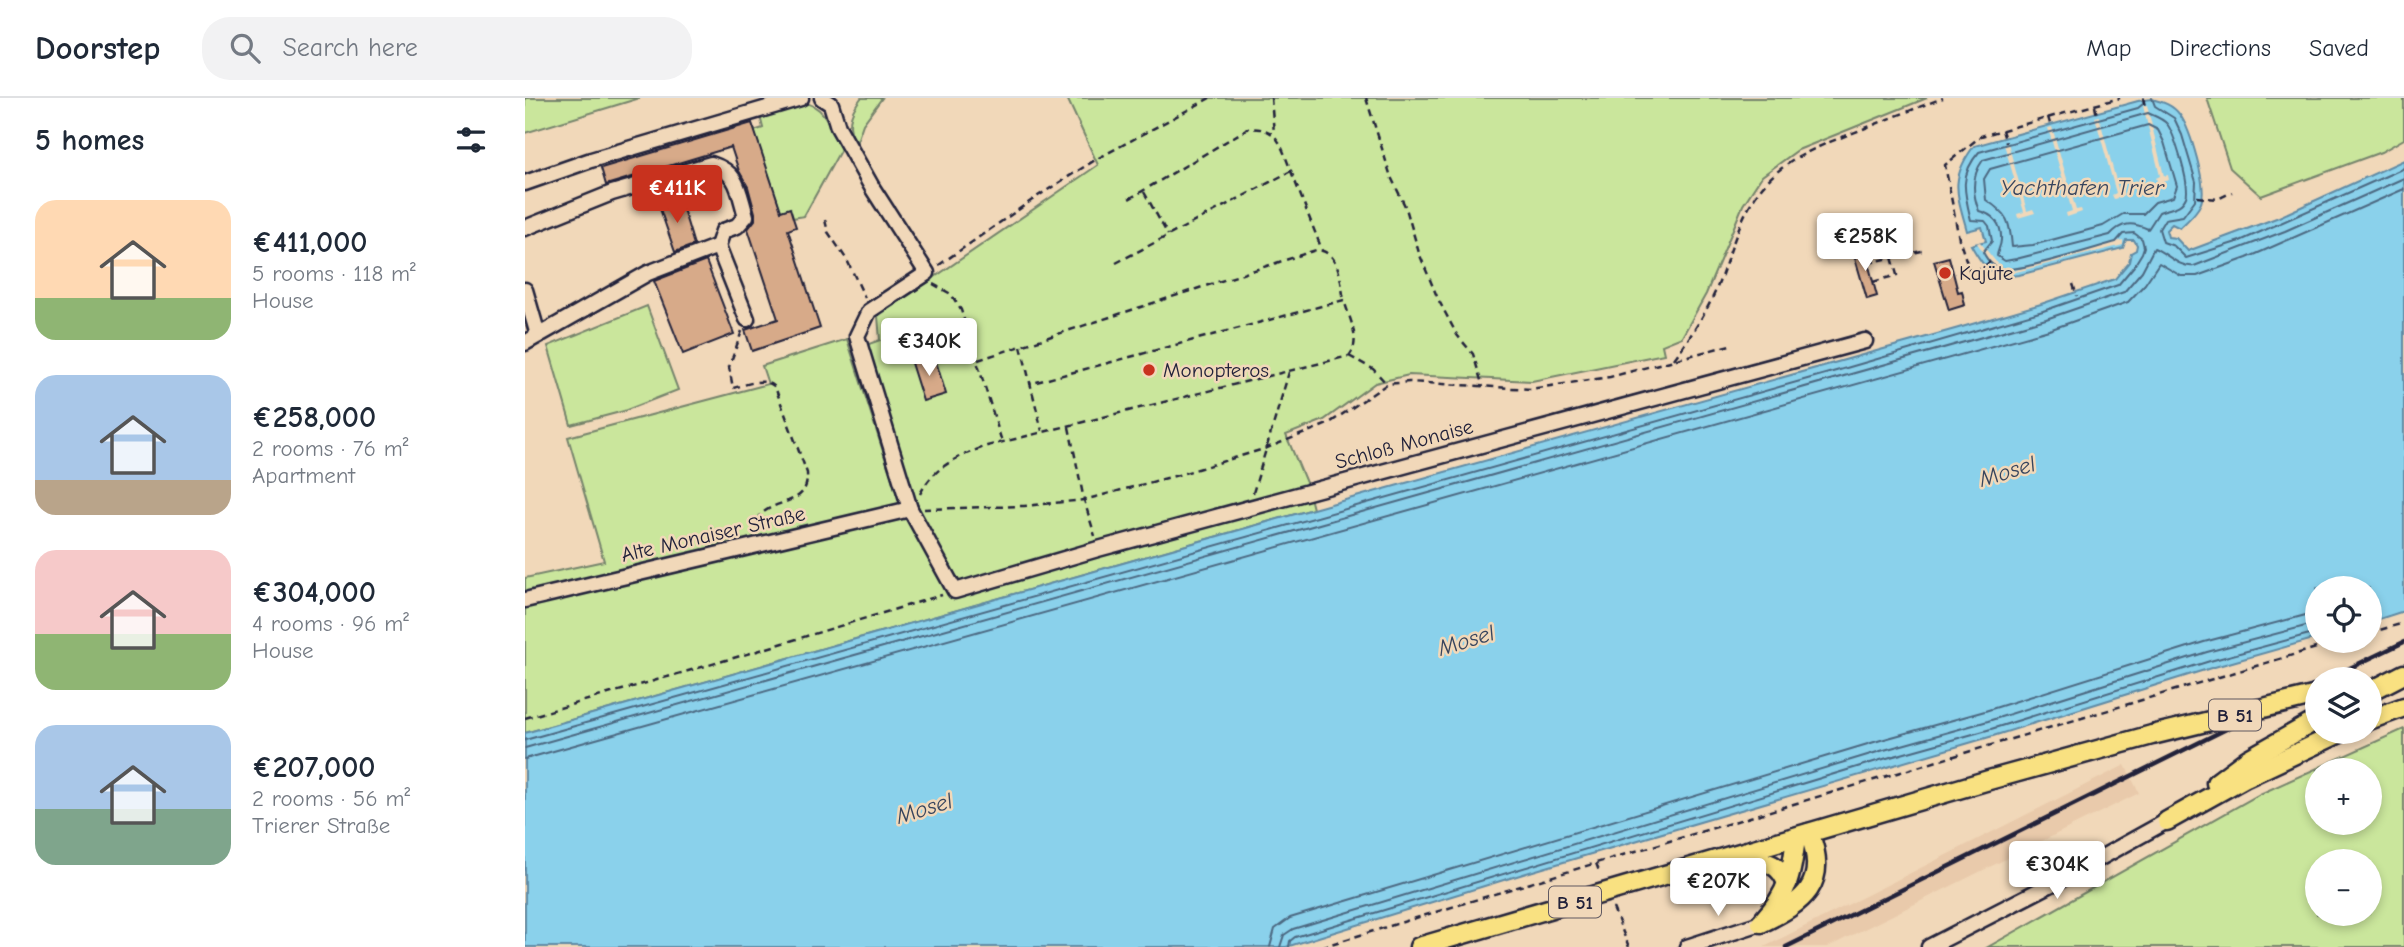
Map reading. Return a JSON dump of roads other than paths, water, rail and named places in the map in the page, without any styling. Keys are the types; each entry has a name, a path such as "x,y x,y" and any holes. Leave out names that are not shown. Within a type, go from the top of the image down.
{"main road":[{"path":"2382,679 2404,674"},
{"path":"2382,685 2404,674"},
{"name":"B 51","path":"1419,947 2152,734 2305,698"},
{"path":"2382,715 2404,707"},
{"path":"2167,821 2248,759 2305,727"},
{"path":"2167,821 2246,777 2316,744"},
{"path":"1803,835 1814,846 1818,871 1806,896 1790,909 1761,923 1780,900 1803,835"},
{"path":"1732,856 1775,865 1783,872 1787,884"}],"street":[{"path":"525,183 591,160 801,98"},
{"path":"822,98 831,104 838,127 924,275 869,311 857,336 910,509"},
{"path":"525,228 612,193 711,164 725,168 733,175 746,216 737,226 723,231 718,246 747,319"},
{"path":"525,343 647,273 718,246"},
{"path":"525,290 538,335"},
{"name":"Schloß Monaise","path":"910,509 955,591 1098,549 1865,341"},
{"name":"Alte Monaiser Straße","path":"525,600 910,509"},
{"path":"1929,947 2167,821"},
{"path":"1687,947 1761,923"}],"water":[{"path":"2152,99 2171,106 2180,115 2197,158 2203,195 2201,203 2180,228 2172,224 2166,230 2168,237 2176,238 2188,251 2279,217 2404,160 2404,611 2382,618 2382,576 2305,576 2305,641 1286,947 525,947 525,733 1955,329 2115,279 2129,262 2131,253 2136,250 2134,240 2126,240 2123,248 2019,275 2002,275 1989,270 1971,245 1986,241 1982,227 1967,231 1958,197 1958,178 1974,146"}],"railway":[{"path":"2352,667 2404,642"},
{"path":"1786,947 2305,690"}],"place":[{"name":"Kajüte","path":"1945,273"},
{"name":"Monopteros","path":"1149,370"}],"water label":[{"name":"Yachthafen Trier","path":"2082,187"},
{"name":"Mosel","path":"2007,471"},
{"name":"Mosel","path":"1466,640"},
{"name":"Mosel","path":"924,808"}]}
